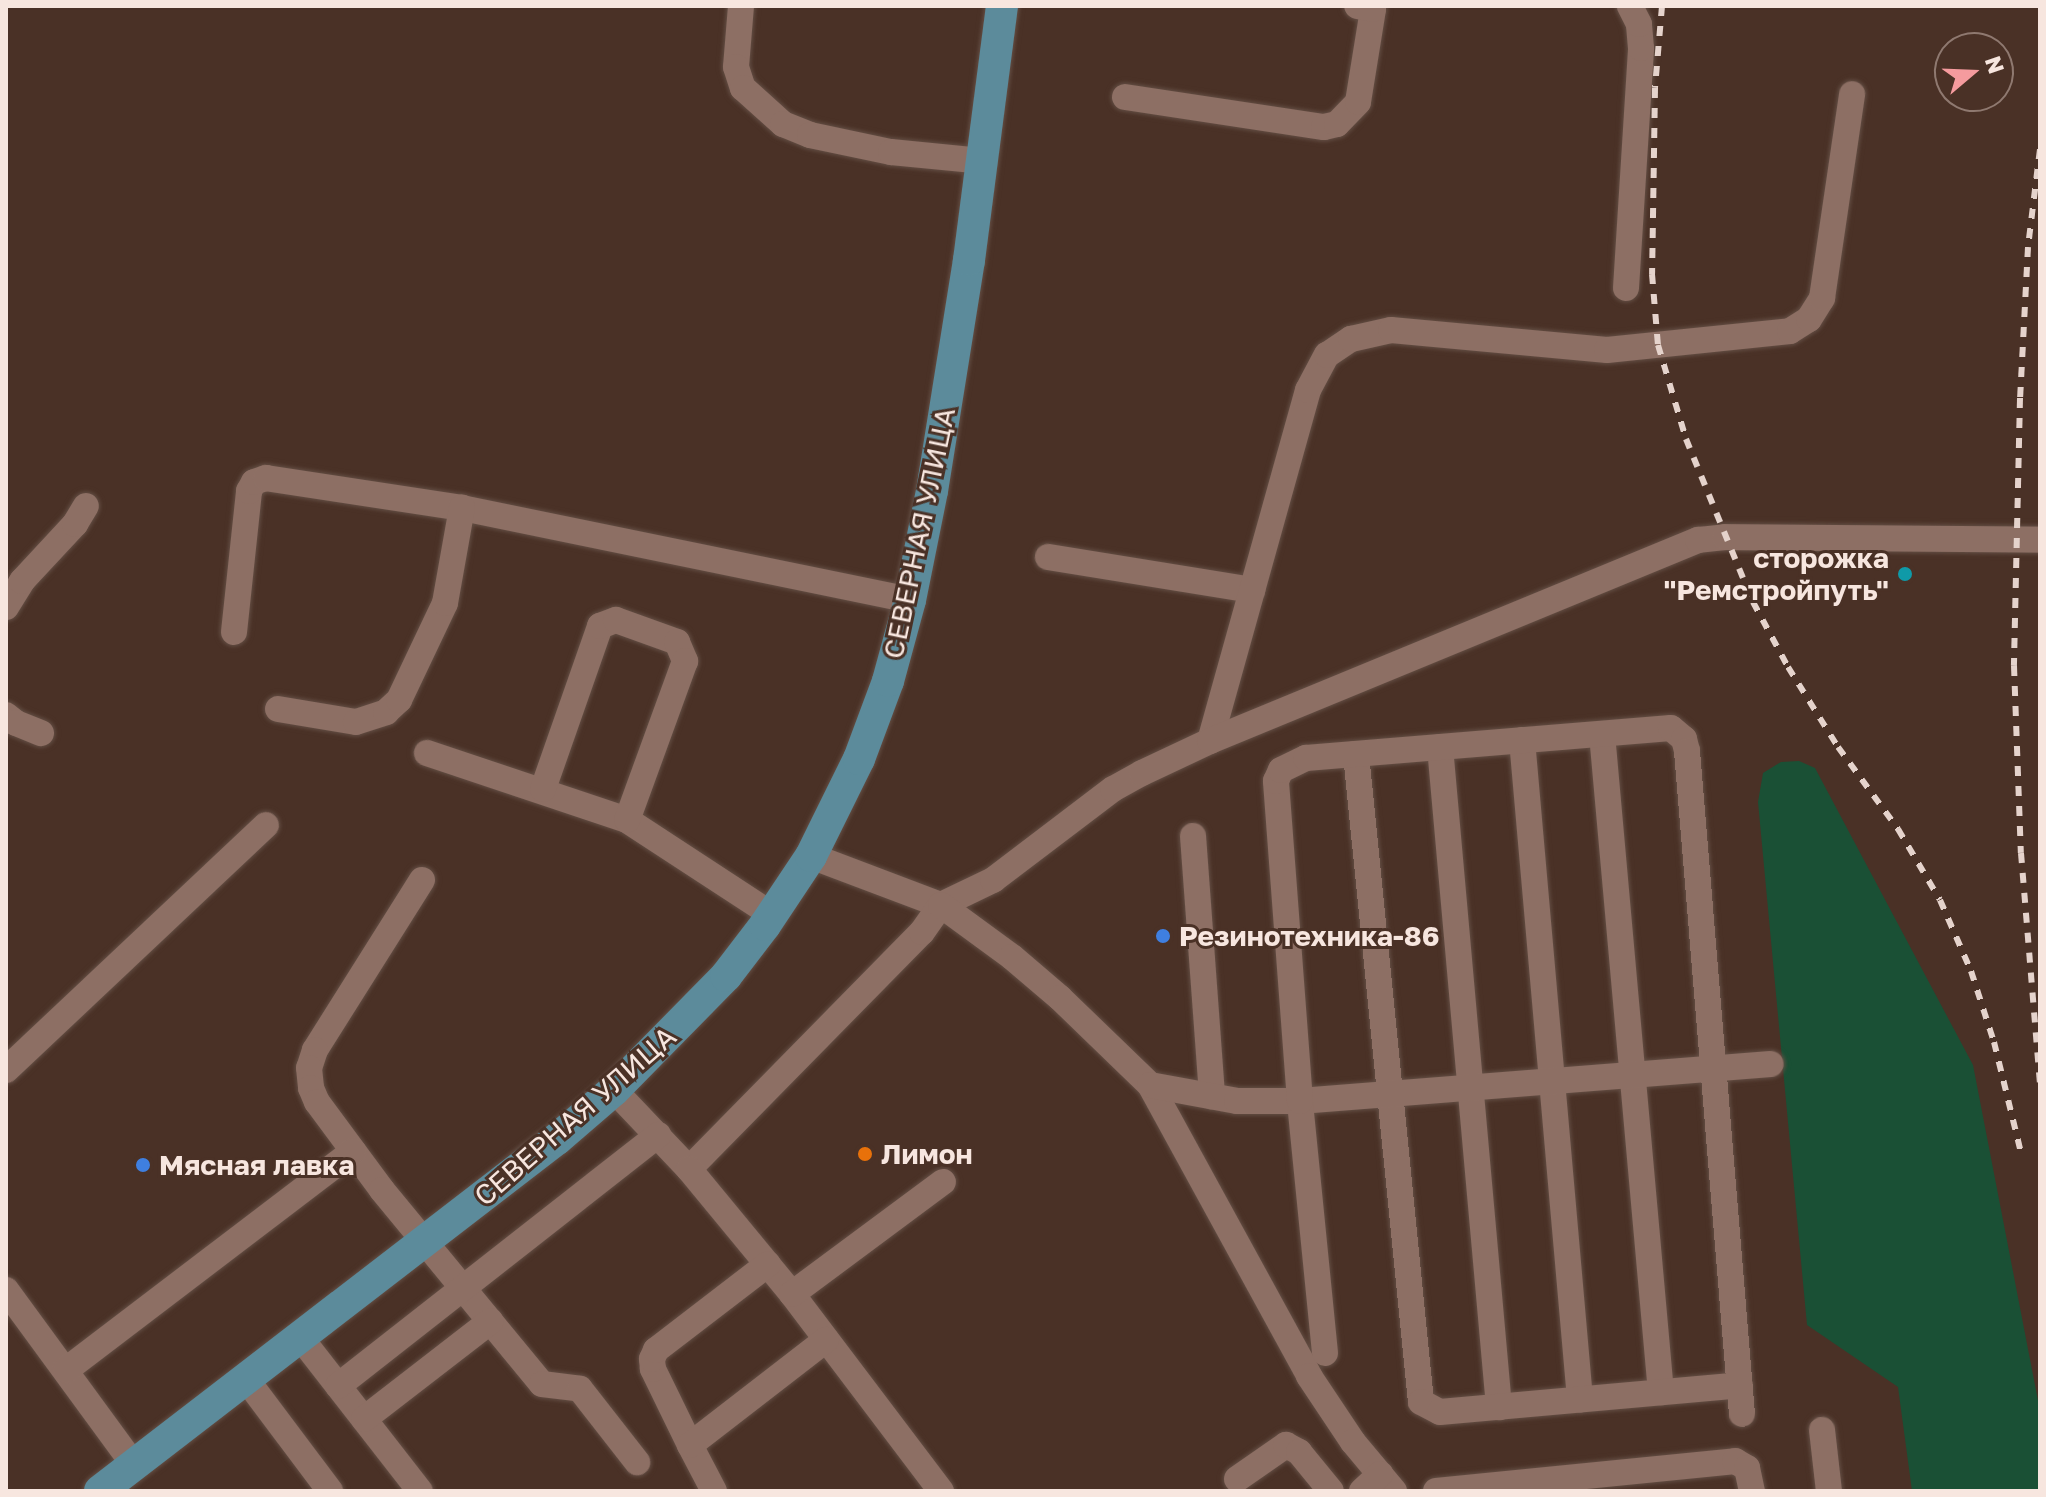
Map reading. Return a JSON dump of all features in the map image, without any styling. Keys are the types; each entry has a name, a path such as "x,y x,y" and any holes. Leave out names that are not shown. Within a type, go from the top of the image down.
{"main road":[{"name":"СЕВЕРНАЯ УЛИЦА","path":"100,1491 557,1139 614,1090 716,987 772,915 811,856 859,759 888,681 910,600 932,491 1002,6"}],"lane":[{"path":"741,6 736,67 743,88 783,124 810,135 891,152 982,161"},
{"path":"1626,288 1641,48 1639,24 1630,6"},
{"path":"1125,97 1324,127 1337,124 1358,102 1370,7"},
{"path":"1210,741 1308,390 1327,355 1351,339 1391,330 1440,332 1607,350 1790,331 1809,319 1822,298 1852,94"},
{"path":"234,632 249,491 254,482 266,478 462,508 910,600"},
{"path":"6,607 22,581 75,524 86,506"},
{"path":"278,709 356,722 386,712 399,700 445,603 462,508"},
{"path":"689,1169 893,962 941,905 993,880 1113,789 1210,741 1698,540 1725,537 2040,540"},
{"path":"1048,557 1252,590"},
{"path":"543,789 600,626 616,620 677,642 685,661 627,820"},
{"path":"6,715 16,723 41,733"},
{"path":"1325,1353 1300,1101 1276,781 1281,770 1292,763 1356,754 1671,728 1684,739 1742,1414"},
{"path":"1602,734 1661,1392"},
{"path":"1522,740 1580,1399"},
{"path":"1440,747 1499,1407"},
{"path":"427,753 543,789 627,820 772,915"},
{"path":"1356,754 1421,1402 1440,1412 1740,1385"},
{"path":"6,1070 266,825"},
{"path":"1193,836 1212,1096"},
{"path":"811,856 941,905 1048,988 1150,1085 1309,1376 1379,1485"},
{"path":"422,880 315,1050 309,1068 317,1102 353,1151 542,1384 580,1389 637,1462"},
{"path":"1150,1085 1237,1101 1300,1101 1771,1064"},
{"path":"614,1090 689,1169 768,1264 941,1491"},
{"path":"338,1386 658,1135"},
{"path":"66,1370 353,1151"},
{"path":"792,1294 943,1182"},
{"path":"714,1491 653,1369 652,1359 656,1350 768,1264"},
{"path":"6,1290 134,1465"},
{"path":"364,1419 491,1321"},
{"path":"300,1337 420,1491"},
{"path":"690,1445 826,1340"},
{"path":"246,1379 330,1491"},
{"path":"1822,1430 1829,1491"},
{"path":"1237,1479 1286,1445 1299,1452 1331,1491"},
{"path":"1436,1491 1674,1479 1735,1461 1747,1468 1752,1491"}],"green space":[{"path":"1799,761 1815,768 1973,1065 2040,1411 2040,1491 1912,1491 1898,1387 1807,1325 1758,802 1763,773 1781,762"}],"railway":[{"path":"1662,6 1655,88 1652,274 1658,345 1686,439 1753,602 1788,667 1838,747 1898,829 1940,900 1971,971 1994,1042 2021,1153"},
{"path":"2040,149 2028,247 2020,398 2014,666 2021,853 2040,1083"}],"place":[{"name":"сторожка \"Ремстройпуть\"","path":"1905,574"},
{"name":"Резинотехника-86","path":"1163,936"},
{"name":"Лимон","path":"865,1154"},
{"name":"Мясная лавка","path":"143,1165"}]}
